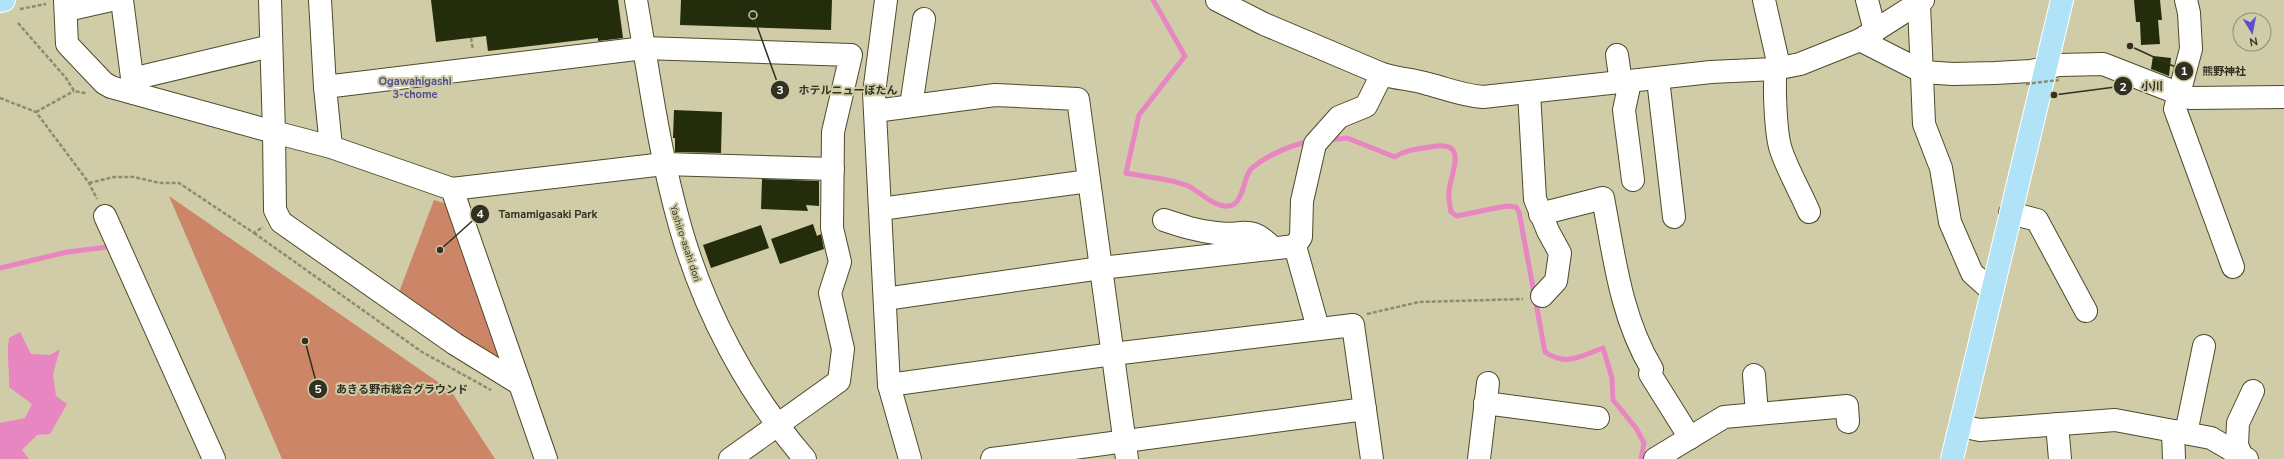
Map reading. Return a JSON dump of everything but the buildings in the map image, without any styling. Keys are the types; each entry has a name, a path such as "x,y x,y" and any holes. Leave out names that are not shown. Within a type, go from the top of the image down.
{"main road":[{"path":"1952,459 2010,213 2052,74 2062,0"}],"street":[{"path":"111,0 60,4 67,44 104,83 111,87 133,86 272,46"},
{"path":"122,0 133,86"},
{"path":"270,0 275,210 281,222 455,344 520,384"},
{"path":"320,0 325,87 331,147"},
{"name":"Yashiro-asahi dori","path":"636,0 664,164 680,227 708,304 745,376 779,426 805,459"},
{"path":"886,0 874,93 889,385 910,459"},
{"path":"1217,0 1271,27 1382,74 1427,83 1460,95 1483,97 1625,83 1711,72 1775,69 1800,64 1867,35 1921,2 1924,124 1941,168 1950,222 1972,273 1991,290"},
{"path":"1764,0 1778,62 1775,69 1775,104 1780,149 1809,212"},
{"path":"1867,0 1867,35"},
{"path":"2186,0 2191,49 2180,95 2175,109 2233,267"},
{"path":"911,106 924,19"},
{"path":"1867,35 1923,72 1953,74 2031,71 2052,74 2059,65 2103,64 2190,98 2283,101"},
{"path":"325,87 644,48 851,55 833,132 832,228 840,262 830,293 842,349 839,381 779,426 730,459"},
{"path":"1617,55 1625,83 1624,110 1632,180"},
{"path":"1318,328 1295,246 1301,237 1302,201 1320,138 1338,117 1366,106 1382,74"},
{"path":"1658,79 1674,217"},
{"path":"133,86 274,132 331,147 452,189 664,164 833,169"},
{"path":"1529,92 1533,184 1540,214 1560,253 1556,281 1535,298"},
{"path":"875,111 995,95 1078,99 1125,450"},
{"path":"880,209 1089,181"},
{"path":"452,189 546,459"},
{"path":"1540,214 1604,198 1619,283 1639,347 1652,368 1650,374 1690,438"},
{"path":"2010,213 2036,220 2086,311"},
{"path":"105,216 214,459"},
{"path":"1164,220 1188,229 1218,234 1251,232 1260,235 1273,248"},
{"path":"885,299 1101,268 1295,246"},
{"path":"889,385 1113,354 1318,328 1353,325 1372,459"},
{"path":"2174,459 2204,346"},
{"path":"1754,375 1757,414"},
{"path":"2245,458 2237,445 2238,423 2253,391"},
{"path":"1479,459 1486,393 1598,418"},
{"path":"1655,459 1724,417 1847,406 1848,422"},
{"path":"992,459 1125,450 1365,409"},
{"path":"1960,426 1980,430 2115,420 2211,438 2245,458"},
{"path":"2057,424 2060,459"}],"path":[{"path":"6,4 60,4"},
{"path":"18,23 66,78 74,91"},
{"path":"2026,84 2052,74"},
{"path":"36,112 74,91 84,93"},
{"path":"0,98 36,112 89,183 105,216"},
{"path":"89,183 114,177 134,177 160,183 180,184 254,233 422,352 487,389"},
{"path":"254,233 278,216"},
{"path":"1353,325 1363,315 1419,302 1535,298"}],"shaded area":[{"path":"169,196 451,391 495,459 282,459"},
{"path":"434,200 447,204 504,363 398,295"},
{"path":"20,332 31,354 50,355 60,349 53,374 56,396 67,404 50,434 37,435 22,450 29,459 0,459 0,423 25,418 32,404 9,387 9,338"}],"waterway":[{"path":"1153,0 1185,56 1139,115 1126,173 1164,179 1186,185 1207,199 1220,205 1228,206 1234,204 1239,199 1246,179 1252,168 1279,152 1310,141"},
{"path":"1328,140 1347,138 1395,157 1407,151 1416,149 1442,146 1450,147 1454,152 1455,158 1449,194 1451,212 1457,216 1506,206 1516,207 1519,212 1545,352 1560,359 1574,359 1603,348 1612,378 1613,400 1636,428 1644,443 1641,459"},
{"path":"0,268 67,252 108,247"}],"place":[{"name":"ホテルニューぼたん","path":"753,15"},
{"name":"熊野神社","path":"2130,46"},
{"name":"小川","path":"2054,95"},
{"name":"Tamamigasaki Park","path":"440,250"},
{"name":"あきる野市総合グラウンド","path":"305,341"}],"district":[{"name":"Ogawahigashi 3-chome","path":"415,87"}]}
